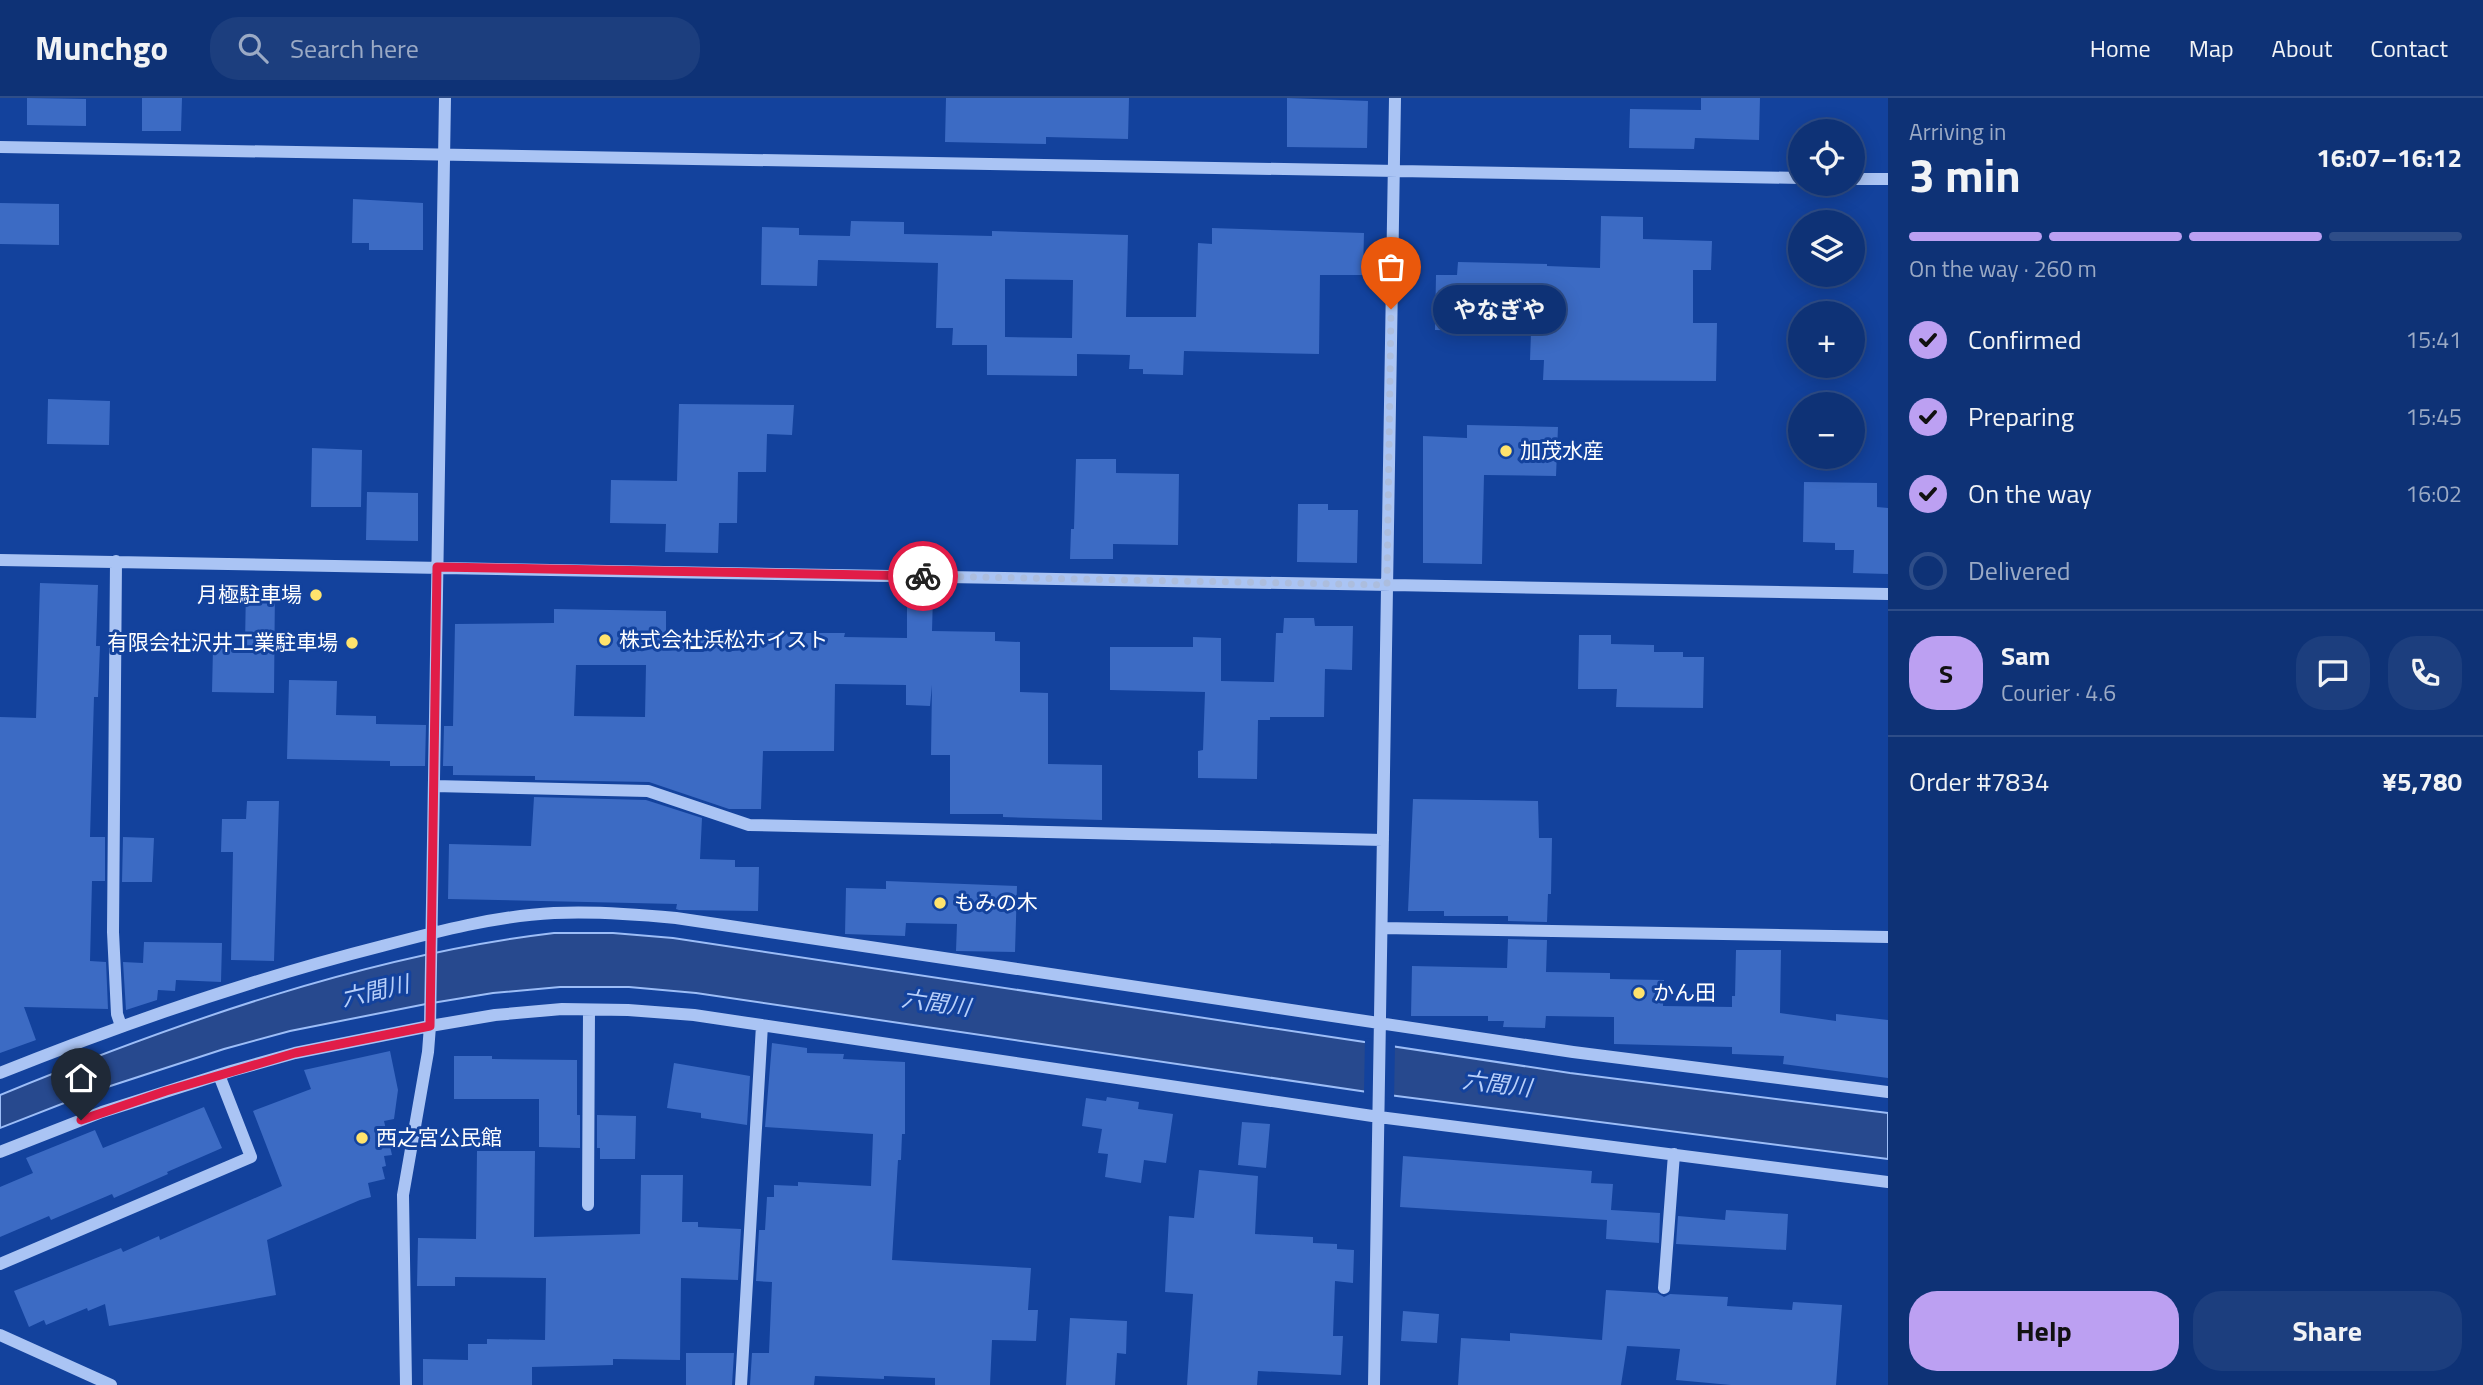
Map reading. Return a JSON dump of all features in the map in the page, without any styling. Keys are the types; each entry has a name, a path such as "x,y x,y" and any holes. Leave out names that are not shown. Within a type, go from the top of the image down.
{"street":[{"path":"406,1385 403,1195 428,1052 430,1020 445,98"},
{"path":"1374,1385 1395,98"},
{"path":"0,147 1788,178"},
{"path":"1865,178 1888,179"},
{"path":"0,560 1888,593"},
{"path":"116,562 113,932 117,1014 121,1026"},
{"path":"434,786 648,791 749,825 1383,840"},
{"path":"0,1073 121,1026 264,979 431,940 492,920 553,913 614,912 663,917 1380,1029 1888,1092"},
{"path":"1382,928 1888,937"},
{"path":"0,1152 102,1112 295,1053 430,1020 562,1009 694,1015 1379,1117 1888,1182"},
{"path":"588,1205 589,1010"},
{"path":"741,1385 762,1025"},
{"path":"0,1264 251,1157 219,1075"},
{"path":"1664,1288 1674,1154"},
{"path":"0,1335 96,1382 111,1385"}],"water":[{"name":"六間川","path":"554,933 613,933 673,938 1570,1073 1888,1113 1888,1159 1381,1094 696,993 629,987 560,987 493,993 290,1031 224,1049 95,1091 0,1128 0,1095 202,1018 343,975 413,958 484,943"}],"pier":[{"path":"1365,1038 1395,1043 1394,1099 1364,1095"}],"building":[{"path":"27,98 86,99 86,126 27,125"},
{"path":"142,98 182,98 181,131 142,131"},
{"path":"946,98 1129,98 1128,139 1046,137 1046,144 945,142"},
{"path":"1287,98 1368,101 1367,148 1287,147"},
{"path":"1701,98 1760,98 1759,140 1695,138 1694,149 1629,148 1630,109 1701,110"},
{"path":"353,199 423,203 423,250 369,250 369,243 352,243"},
{"path":"0,203 59,204 59,245 0,244"},
{"path":"1601,216 1643,217 1643,239 1712,241 1711,270 1693,270 1693,323 1717,323 1716,381 1543,380 1544,360 1530,360 1531,332 1435,330 1436,275 1457,275 1458,262 1600,268"},
{"path":"851,221 904,222 904,234 992,236 992,231 1128,235 1126,317 1196,317 1198,243 1212,244 1212,228 1364,233 1363,275 1320,275 1319,354 1184,351 1183,375 1143,374 1143,369 1129,369 1130,355 1077,354 1077,376 987,375 987,345 952,345 953,328 936,328 938,263 818,260 817,286 761,285 762,227 799,228 799,235 850,236","holes":["1005,279 1073,280 1072,338 1005,337"]},
{"path":"48,399 110,401 109,445 47,444"},
{"path":"679,404 794,405 792,435 767,434 766,472 738,472 737,523 719,523 718,553 665,552 666,524 610,523 611,480 677,481"},
{"path":"1467,425 1558,427 1556,476 1484,475 1482,564 1423,563 1423,436 1467,438"},
{"path":"312,448 362,450 361,507 311,507"},
{"path":"1076,459 1116,459 1116,473 1179,474 1178,545 1113,544 1113,559 1070,559 1071,529 1074,529"},
{"path":"1804,482 1877,483 1877,507 1888,508 1888,574 1853,573 1854,550 1835,550 1835,543 1803,542"},
{"path":"367,492 418,493 418,541 366,540"},
{"path":"1298,504 1328,504 1328,510 1358,510 1357,563 1297,562"},
{"path":"40,583 98,585 96,646 100,646 98,697 94,697 90,837 105,837 105,881 92,881 90,961 106,962 108,1009 24,1007 36,1040 0,1053 0,717 36,718"},
{"path":"246,585 275,586 274,693 212,692 213,648 240,649 241,645 245,645"},
{"path":"907,595 933,595 932,631 995,632 995,641 1020,642 1020,692 1048,693 1048,764 1102,765 1102,820 950,814 950,755 931,755 932,685 930,706 906,705 906,685 835,684 834,751 763,751 761,809 729,809 649,782 453,775 453,766 443,766 444,726 453,726 455,624 554,623 554,609 666,611 666,633 845,633 844,637 907,638","holes":["576,665 646,665 645,717 574,716"]},
{"path":"1284,618 1314,618 1315,626 1353,626 1352,670 1325,669 1324,717 1270,717 1270,720 1258,720 1257,779 1198,778 1198,751 1203,750 1205,692 1110,690 1110,647 1193,647 1193,637 1221,638 1221,681 1274,682 1276,633 1283,633"},
{"path":"1579,635 1611,635 1611,644 1654,645 1654,652 1683,652 1683,657 1704,657 1703,708 1616,707 1617,689 1578,689"},
{"path":"289,680 337,681 336,715 376,716 376,724 426,725 425,766 390,766 390,761 287,759"},
{"path":"534,797 646,800 702,818 700,859 735,860 735,867 759,867 758,911 679,910 676,909 677,904 448,899 449,844 531,846"},
{"path":"1413,799 1538,801 1539,838 1552,838 1551,894 1548,894 1547,922 1508,921 1508,916 1444,916 1444,911 1408,911"},
{"path":"247,801 279,801 274,961 231,960 233,852 221,852 222,819 246,819"},
{"path":"123,837 154,838 152,882 122,882"},
{"path":"886,881 1017,886 1015,952 956,951 957,924 906,923 905,936 845,934 846,888 886,889"},
{"path":"1508,939 1547,940 1546,972 1610,973 1610,979 1664,980 1663,1006 1732,1007 1732,996 1735,996 1736,950 1781,950 1780,1013 1836,1021 1836,1014 1888,1020 1888,1078 1783,1064 1784,1056 1732,1054 1732,1047 1614,1044 1614,1017 1546,1016 1545,1028 1503,1027 1504,1021 1488,1021 1488,1016 1411,1016 1412,966 1507,968"},
{"path":"144,942 222,943 221,982 176,980 175,991 158,990 157,1000 126,1010 123,962 143,963"},
{"path":"772,1043 807,1048 807,1053 844,1054 843,1059 905,1062 905,1134 902,1134 901,1160 898,1160 892,1260 1031,1268 1028,1310 1038,1310 1036,1341 992,1340 990,1385 935,1385 935,1378 815,1376 814,1385 750,1385 752,1353 769,1353 772,1282 756,1281 759,1230 765,1230 767,1197 774,1197 774,1185 798,1186 798,1182 871,1186 873,1134 765,1127"},
{"path":"390,1051 398,1090 394,1119 384,1121 392,1155 384,1156 386,1166 382,1167 385,1179 368,1183 371,1197 267,1240 276,1295 109,1326 105,1304 88,1311 87,1308 46,1325 44,1320 29,1327 14,1291 121,1248 123,1252 159,1236 160,1240 282,1186 253,1111 311,1089 304,1070"},
{"path":"454,1056 577,1060 580,1148 539,1147 539,1099 454,1099"},
{"path":"674,1063 750,1076 747,1125 701,1118 701,1113 667,1108"},
{"path":"1107,1097 1139,1102 1138,1109 1173,1114 1166,1163 1144,1160 1141,1183 1105,1177 1108,1154 1098,1153 1102,1129 1082,1126 1086,1098 1106,1101"},
{"path":"204,1107 222,1148 114,1198 112,1194 51,1220 49,1216 0,1237 0,1187 33,1173 26,1158 95,1130 103,1148"},
{"path":"597,1115 636,1116 635,1159 600,1159 600,1148 597,1148"},
{"path":"1242,1122 1270,1124 1266,1168 1238,1165"},
{"path":"477,1151 535,1151 534,1237 640,1234 641,1175 683,1175 682,1222 698,1222 698,1227 741,1229 738,1280 681,1278 680,1360 613,1359 613,1365 532,1367 532,1385 423,1385 423,1359 468,1360 468,1344 487,1344 487,1339 545,1340 546,1278 455,1277 455,1286 417,1286 418,1238 476,1239"},
{"path":"1403,1156 1592,1171 1591,1183 1613,1184 1611,1210 1660,1213 1659,1243 1606,1239 1607,1220 1400,1207"},
{"path":"1199,1170 1258,1176 1255,1234 1313,1237 1313,1243 1337,1244 1337,1249 1354,1250 1353,1283 1335,1281 1333,1336 1343,1336 1341,1375 1258,1371 1257,1385 1187,1385 1193,1294 1165,1292 1169,1216 1194,1218"},
{"path":"1726,1210 1788,1214 1786,1250 1676,1244 1678,1216 1725,1220"},
{"path":"1606,1290 1657,1293 1664,1297 1670,1294 1728,1297 1727,1306 1792,1310 1793,1302 1842,1305 1836,1385 1731,1385 1676,1380 1680,1349 1627,1346 1621,1385 1458,1385 1461,1338 1510,1341 1510,1333 1602,1340"},
{"path":"1403,1311 1439,1314 1437,1343 1401,1341"},
{"path":"1070,1318 1127,1321 1126,1354 1117,1353 1115,1385 1066,1385"},
{"path":"686,1353 734,1353 732,1385 686,1385"}],"way so far":[{"path":"923,576 1387,585 1391,309"}],"place":[{"name":"やなぎや","path":"1391,309"},
{"name":"加茂水産","path":"1506,451"},
{"name":"月極駐車場","path":"316,595"},
{"name":"株式会社浜松ホイスト","path":"605,640"},
{"name":"有限会社沢井工業駐車場","path":"352,643"},
{"name":"もみの木","path":"940,903"},
{"name":"かん田","path":"1639,993"},
{"name":"西之宮公民館","path":"362,1138"}],"route":[{"path":"81,1120 166,1091 295,1053 430,1026 437,567 923,576"}]}
